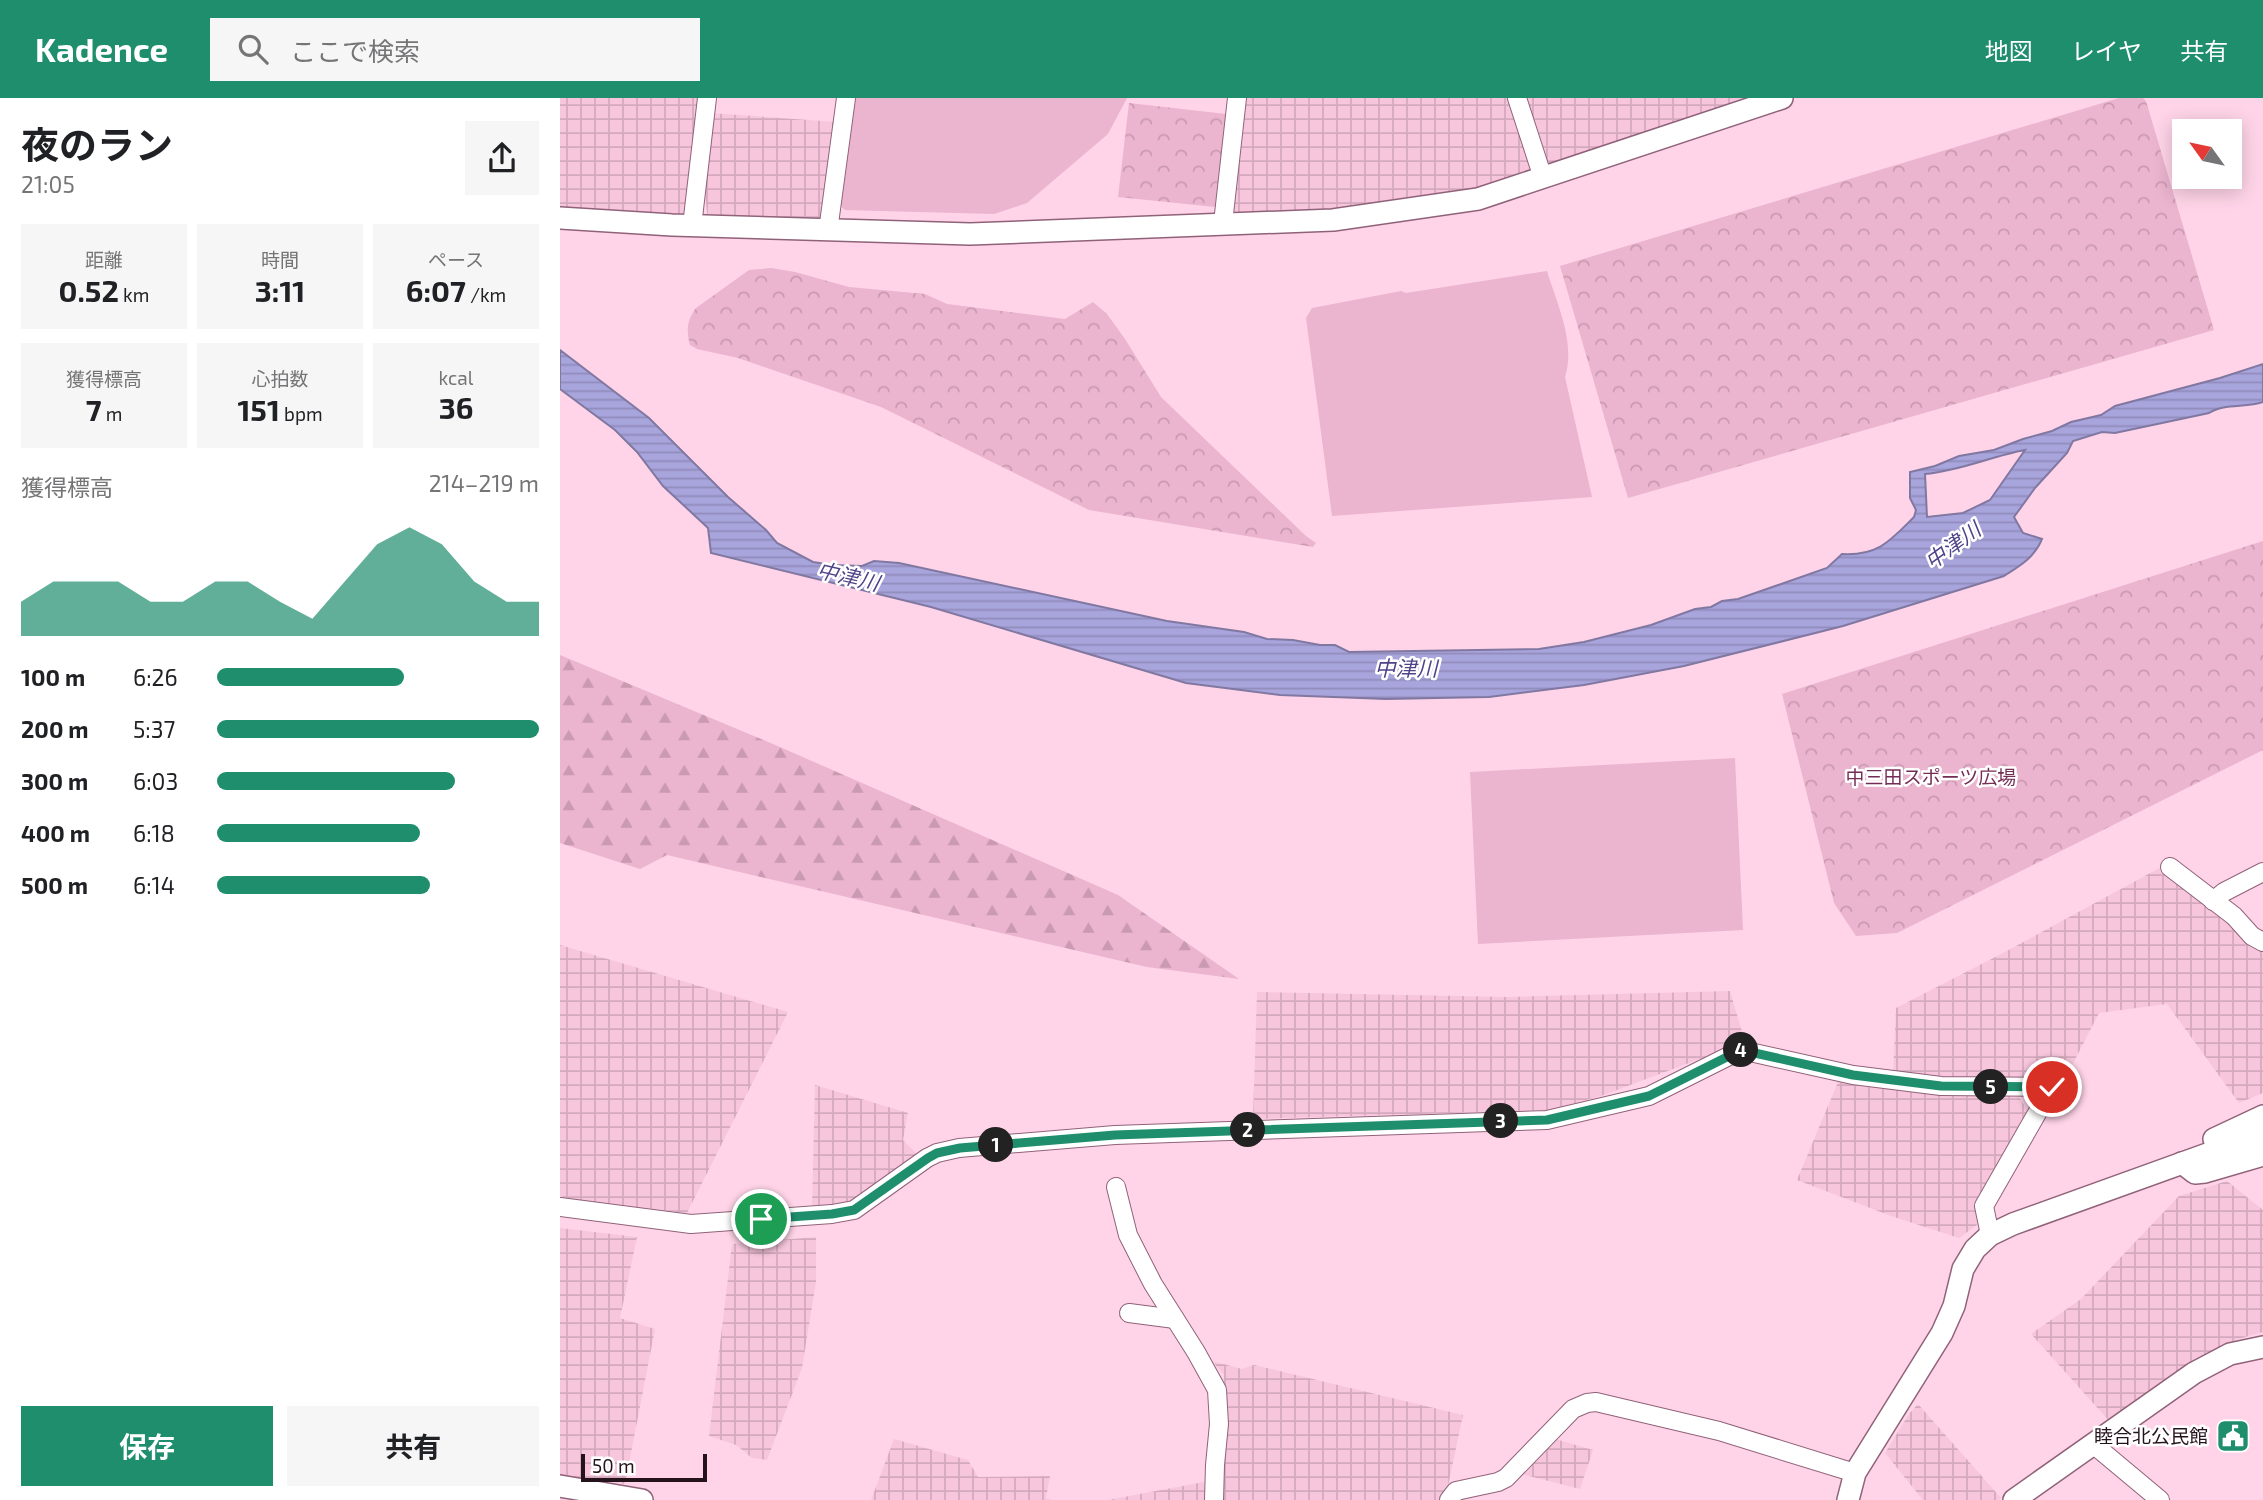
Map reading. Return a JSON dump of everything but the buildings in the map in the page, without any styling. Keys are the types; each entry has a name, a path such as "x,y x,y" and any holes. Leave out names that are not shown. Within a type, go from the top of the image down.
{"street":[{"path":"692,226 707,98"},
{"path":"828,230 846,98"},
{"path":"1223,223 1237,98"},
{"path":"1517,98 1543,178"},
{"path":"560,218 692,226 970,234 1333,220 1478,199 1782,98"},
{"path":"2170,867 2234,916 2252,936 2263,942"},
{"path":"2213,901 2224,892 2263,873"},
{"path":"560,1207 691,1224 832,1214 854,1210 928,1158 960,1148 1115,1135 1547,1120 1649,1096 1741,1050 1853,1075 1903,1082 1941,1086 2052,1087 1984,1206 1990,1235"},
{"path":"2189,1161 2216,1138 2263,1116"},
{"path":"1848,1500 1855,1473 1942,1333 1954,1306 1964,1269 1975,1249 1990,1235 2013,1224 2263,1134"},
{"path":"2189,1161 2195,1173 2263,1155"},
{"path":"1116,1187 1128,1235 1153,1284 1217,1390 1219,1424 1214,1465 1214,1500"},
{"path":"1129,1313 1175,1319"},
{"path":"2014,1500 2194,1373 2230,1354 2263,1347"},
{"path":"1449,1500 1456,1491 1506,1478 1573,1409 1596,1402 1718,1431 1855,1473"},
{"path":"2093,1444 2160,1500"},
{"path":"565,1492 642,1500"}],"shaded area":[{"path":"560,98 704,98 684,217 560,212"},
{"path":"1244,98 1510,98 1533,165 1530,175 1493,188 1381,210 1234,215 1230,210"},
{"path":"1521,98 1764,98 1550,168 1543,165"},
{"path":"710,113 837,122 825,218 818,224 708,222 703,175"},
{"path":"2165,865 2263,948 2263,1093 2239,1103 2167,1004 2099,1013 2066,1077 1974,1082 1893,1075 1896,1008"},
{"path":"560,945 788,1012 687,1213 560,1196"},
{"path":"1730,991 1745,1042 1601,1096 1549,1110 1253,1119 1257,992 1507,997"},
{"path":"1838,1082 1904,1091 1956,1094 2016,1092 2030,1115 1977,1225 1959,1238 1891,1216 1797,1180"},
{"path":"815,1085 908,1113 903,1140 917,1154 871,1191 838,1207 812,1208"},
{"path":"2227,1181 2263,1210 2263,1332 2238,1339 2196,1358 2110,1422 2031,1334 2081,1299 2179,1196"},
{"path":"560,1228 637,1237 620,1318 655,1329 625,1484 560,1475"},
{"path":"816,1237 816,1282 802,1368 767,1460 752,1458 736,1445 709,1436 732,1244"},
{"path":"1212,1361 1242,1369 1254,1365 1463,1415 1445,1500 1222,1500 1220,1459 1224,1375"},
{"path":"1918,1404 2001,1498 1923,1500 1885,1453"},
{"path":"1552,1438 1593,1450 1580,1489 1517,1473"},
{"path":"894,1439 968,1460 978,1477 1050,1476 1046,1498 1052,1500 871,1500"},
{"path":"1209,1481 1209,1500 1108,1500"}],"green space":[{"path":"853,98 1127,98 1108,134 1027,203 994,214 845,210 839,205"},
{"path":"2119,98 2143,98 2214,330 1628,498 1560,266"},
{"path":"1129,103 1226,114 1215,207 1118,197"},
{"path":"771,268 849,287 925,294 947,304 1065,319 1093,302 1107,314 1125,339 1161,397 1316,543 1313,547 1089,510 881,407 738,358 690,345 688,325 696,308 749,270"},
{"path":"1547,271 1567,337 1568,364 1565,377 1592,497 1332,516 1306,318 1312,308 1401,291 1406,293"},
{"name":"中三田スポーツ広場","path":"2263,541 2263,750 1897,933 1856,936 1834,903 1782,694"},
{"path":"560,655 773,744 1118,895 1239,979 1147,967 667,855 640,869 560,843"},
{"path":"1735,758 1743,930 1478,944 1470,772"}],"water":[{"name":"中津川","path":"560,350 649,418 777,543 813,562 862,566 874,561 899,563 1167,621 1244,632 1267,639 1335,645 1349,652 1539,649 1584,642 1651,625 1695,609 1711,607 1722,601 1738,599 1827,568 1842,554 1874,550 1890,540 1914,517 1916,510 1910,498 1910,472 1959,456 1994,450 2071,422 2101,415 2115,406 2263,364 2263,402 2221,408 2209,413 2115,433 2102,432 2073,441 2067,453 2035,488 2014,517 2023,533 2042,539 2031,556 2004,576 1843,626 1684,666 1584,685 1489,697 1386,699 1280,695 1186,683 931,607 711,553 708,528 663,486 637,452 615,430 560,389","holes":["2025,450 1990,500 1963,513 1927,517 1925,474 1951,470"]}],"place":[{"name":"睦合北公民館","path":"2233,1436"}],"route":[{"path":"761,1219 854,1210 928,1158 960,1148 1115,1135 1547,1120 1649,1096 1741,1050 1853,1075 1941,1086 2052,1087"}]}
